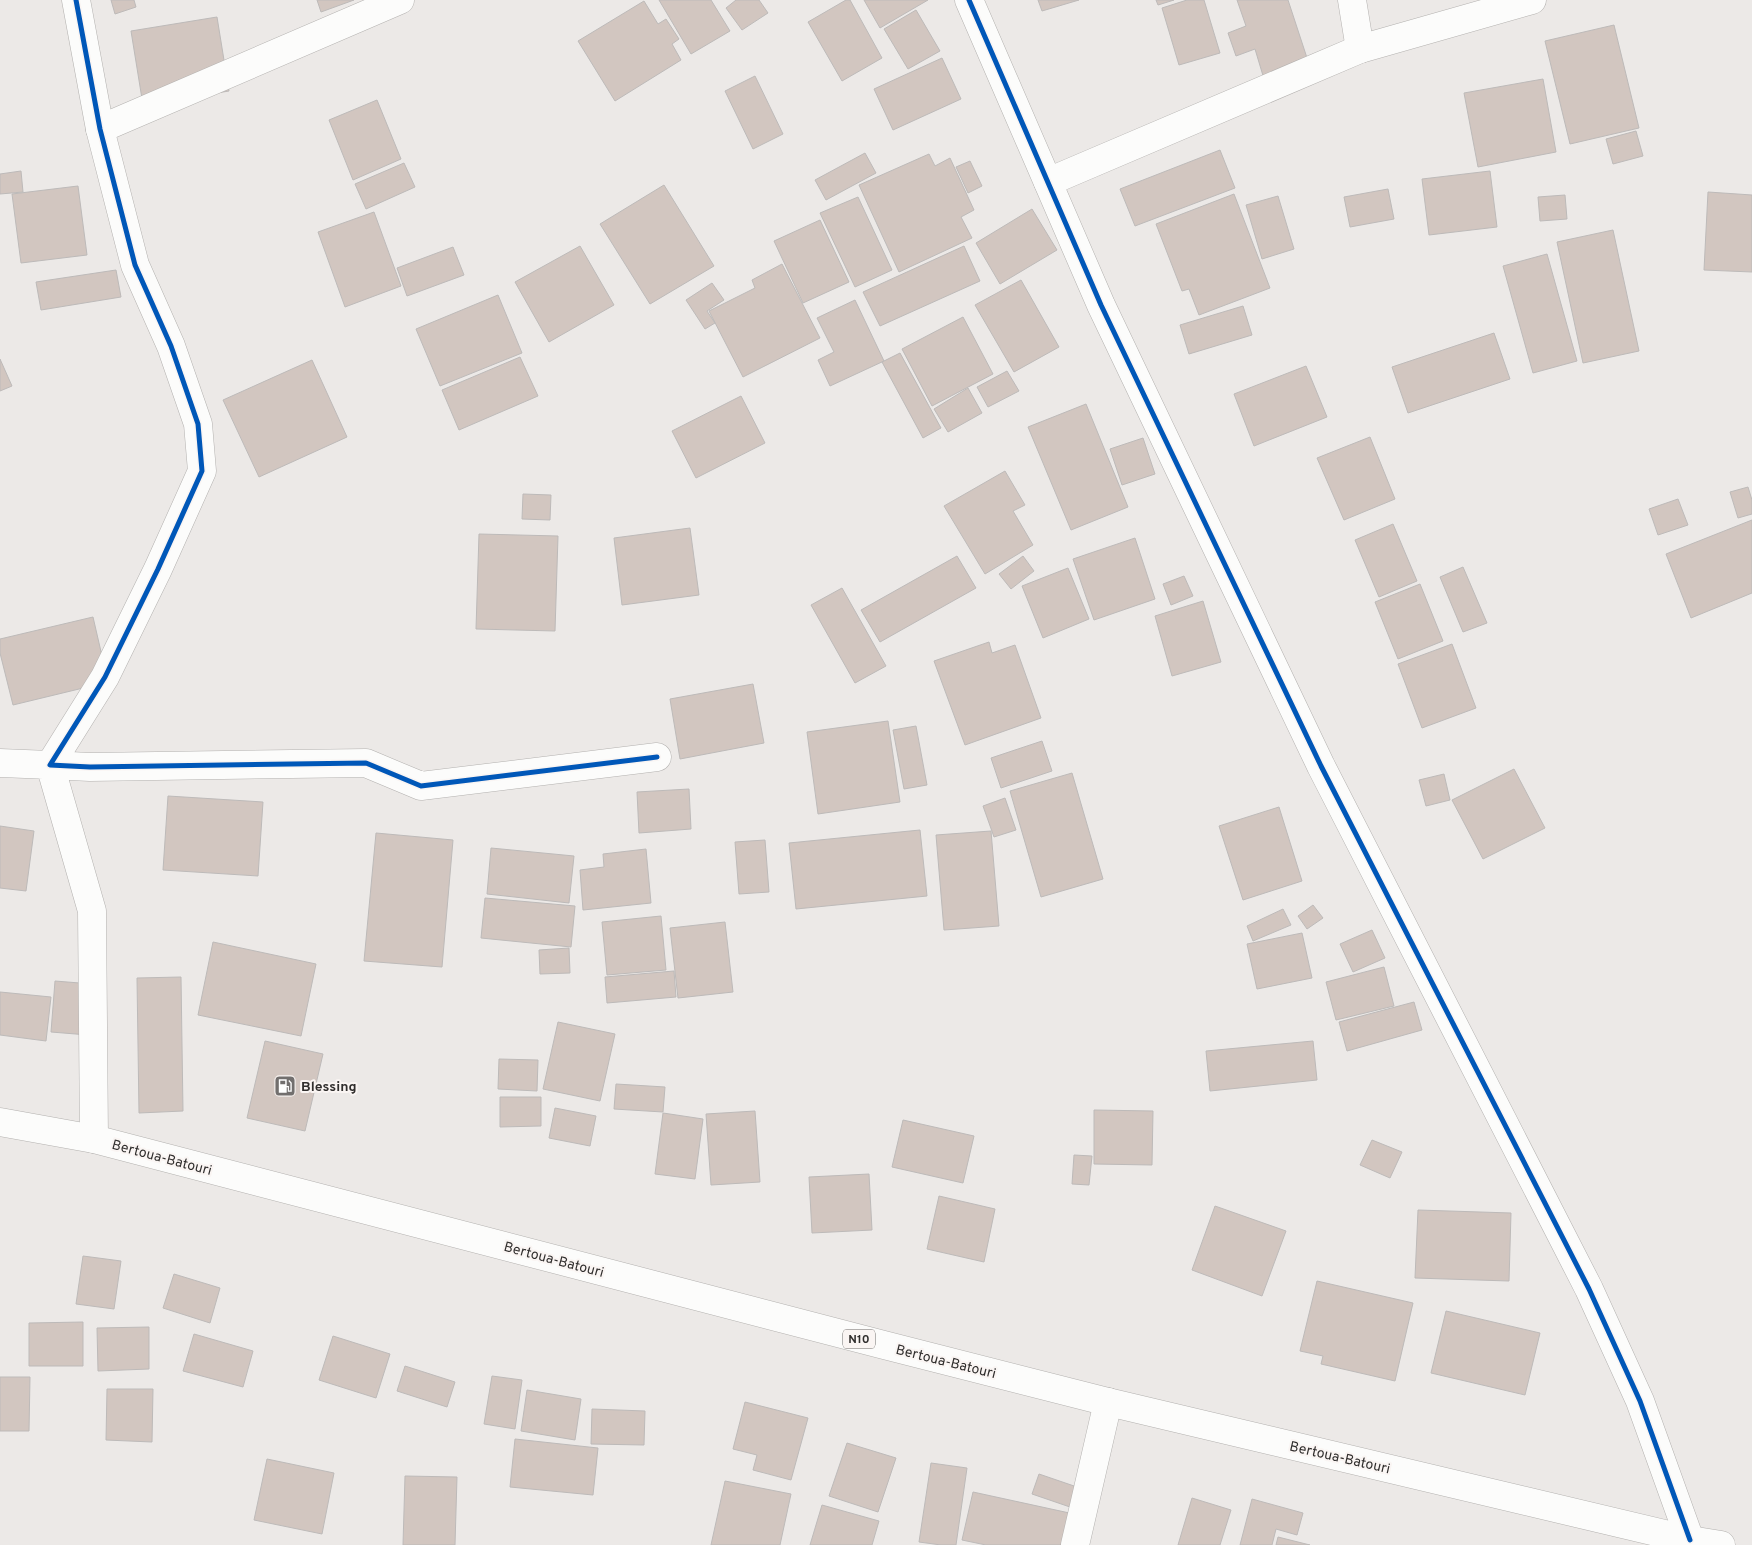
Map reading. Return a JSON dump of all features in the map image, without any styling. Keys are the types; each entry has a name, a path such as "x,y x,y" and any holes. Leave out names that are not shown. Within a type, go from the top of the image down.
{"main road":[{"path":"76,0 100,129 134,265 171,346 198,424 202,471 158,569 105,677 50,765 92,911 94,1139"},
{"path":"100,129 400,0"},
{"path":"969,0 1101,305 1322,766 1589,1289 1640,1402 1690,1540"},
{"path":"1352,0 1360,49"},
{"path":"1048,182 1360,49 1532,0"},
{"path":"0,763 90,767 366,763 421,786 657,757"},
{"name":"Bertoua-Batouri","path":"0,1122 94,1139 1108,1402 1690,1540 1721,1545"},
{"path":"1075,1545 1108,1402"}],"building":[{"path":"111,0 134,0 136,7 115,14"},
{"path":"317,0 354,0 321,12"},
{"path":"659,0 711,0 730,31 691,54"},
{"path":"736,0 759,0 768,13 742,30 726,8"},
{"path":"846,0 850,0 882,58 842,81 808,22"},
{"path":"864,0 928,0 880,28"},
{"path":"1038,0 1079,0 1042,11"},
{"path":"1156,0 1174,0 1158,5"},
{"path":"1187,0 1204,0 1220,53 1179,65 1162,8"},
{"path":"1237,0 1288,0 1309,64 1264,79 1255,49 1236,56 1228,33 1246,26"},
{"path":"644,1 658,24 666,19 679,39 672,44 681,60 615,101 578,41"},
{"path":"916,10 940,51 908,69 884,29"},
{"path":"217,17 229,91 143,105 131,31"},
{"path":"1614,25 1639,128 1570,144 1545,41"},
{"path":"942,58 961,99 893,130 874,89"},
{"path":"755,76 783,134 753,149 725,91"},
{"path":"1543,79 1556,152 1478,167 1464,93"},
{"path":"377,100 401,159 353,180 329,120"},
{"path":"1636,131 1643,156 1613,164 1606,139"},
{"path":"1220,150 1235,188 1135,226 1120,189"},
{"path":"865,153 876,173 826,200 815,180"},
{"path":"929,154 935,166 950,158 974,210 961,217 972,238 899,272 859,185"},
{"path":"970,161 982,186 968,193 956,167"},
{"path":"404,163 415,187 366,209 355,184"},
{"path":"21,171 23,192 0,194 0,174"},
{"path":"1490,171 1497,227 1429,235 1422,179"},
{"path":"664,185 714,266 650,304 600,224"},
{"path":"78,186 87,255 21,263 12,194"},
{"path":"1388,189 1394,219 1350,227 1344,197"},
{"path":"1708,192 1752,195 1752,272 1704,270"},
{"path":"1234,194 1270,288 1199,315 1189,289 1182,291 1156,224"},
{"path":"1565,195 1567,219 1540,221 1538,197"},
{"path":"1278,196 1294,249 1262,259 1246,205"},
{"path":"858,197 892,270 855,287 820,213"},
{"path":"1032,209 1057,250 1000,284 976,243"},
{"path":"374,212 401,286 345,307 318,232"},
{"path":"820,220 849,282 803,303 774,241"},
{"path":"1613,230 1639,351 1583,363 1557,242"},
{"path":"580,246 614,305 549,342 515,282"},
{"path":"964,246 980,281 880,326 863,292"},
{"path":"453,247 464,275 407,296 397,268"},
{"path":"1547,254 1577,361 1533,373 1503,266"},
{"path":"782,264 820,338 743,377 709,311 755,288 752,280"},
{"path":"116,270 121,297 41,310 36,282"},
{"path":"1021,280 1059,347 1014,372 975,305"},
{"path":"712,283 724,300 707,311 715,323 705,329 686,300"},
{"path":"498,295 522,353 440,386 416,329"},
{"path":"855,300 884,361 830,386 818,360 834,352 817,318"},
{"path":"1243,306 1252,335 1189,354 1180,325"},
{"path":"963,317 993,374 932,406 902,349"},
{"path":"1494,333 1510,379 1408,413 1392,367"},
{"path":"900,353 941,428 923,438 882,362"},
{"path":"520,357 538,396 459,430 442,390"},
{"path":"0,359 12,386 0,391"},
{"path":"312,360 347,437 259,477 223,400"},
{"path":"1306,366 1327,417 1254,446 1234,394"},
{"path":"1007,371 1019,391 988,407 977,387"},
{"path":"968,388 982,413 948,432 934,409"},
{"path":"741,396 765,443 696,478 672,431"},
{"path":"1086,404 1128,507 1071,530 1028,427"},
{"path":"1370,437 1395,499 1344,520 1317,458"},
{"path":"1143,438 1155,474 1122,485 1110,449"},
{"path":"1005,471 1025,505 1013,511 1033,545 985,574 944,506"},
{"path":"1748,487 1752,500 1752,514 1738,518 1730,492"},
{"path":"523,494 551,495 550,520 522,519"},
{"path":"1678,499 1688,525 1658,535 1649,509"},
{"path":"1752,520 1752,593 1691,618 1666,554"},
{"path":"1393,524 1417,581 1379,597 1355,540"},
{"path":"690,528 699,595 622,605 614,538"},
{"path":"479,534 558,536 555,631 476,629"},
{"path":"1135,538 1155,599 1094,620 1073,559"},
{"path":"957,556 976,588 880,642 861,610"},
{"path":"1023,556 1034,571 1011,589 999,574"},
{"path":"1463,567 1487,623 1463,632 1440,577"},
{"path":"1068,568 1089,619 1043,638 1022,586"},
{"path":"1184,576 1193,596 1171,605 1163,584"},
{"path":"1420,584 1443,641 1398,659 1375,602"},
{"path":"842,588 886,666 855,683 811,605"},
{"path":"1203,601 1221,662 1172,676 1155,616"},
{"path":"93,617 108,682 13,705 0,653 0,639"},
{"path":"989,642 992,653 1015,645 1041,718 965,745 934,661"},
{"path":"1452,644 1476,708 1422,728 1398,664"},
{"path":"753,684 764,743 680,759 670,699"},
{"path":"888,721 900,802 818,814 807,732"},
{"path":"916,726 927,785 904,789 893,730"},
{"path":"1042,741 1052,771 1001,788 991,758"},
{"path":"1514,769 1545,828 1483,859 1452,800"},
{"path":"1072,773 1103,879 1041,897 1010,791"},
{"path":"1444,774 1450,800 1426,806 1419,780"},
{"path":"689,789 691,829 639,833 637,792"},
{"path":"168,796 263,802 258,876 163,870"},
{"path":"1005,798 1016,830 994,837 983,806"},
{"path":"1279,807 1302,881 1243,900 1219,826"},
{"path":"0,826 34,831 26,891 0,888"},
{"path":"920,830 927,896 796,909 789,843"},
{"path":"991,831 999,926 944,930 936,835"},
{"path":"376,833 453,840 442,967 364,961"},
{"path":"765,840 769,892 739,894 735,842"},
{"path":"491,848 574,856 569,903 487,894"},
{"path":"646,849 651,903 583,910 580,870 604,867 603,854"},
{"path":"485,898 575,906 571,947 481,938"},
{"path":"1313,905 1323,918 1307,929 1298,916"},
{"path":"1283,909 1291,925 1253,941 1247,926"},
{"path":"661,916 666,970 607,975 602,922"},
{"path":"725,922 733,992 678,998 670,928"},
{"path":"1372,930 1385,958 1353,972 1340,944"},
{"path":"1302,933 1312,978 1257,989 1247,944"},
{"path":"213,942 316,964 301,1036 198,1015"},
{"path":"569,948 570,973 540,974 539,950"},
{"path":"1384,967 1394,1006 1336,1020 1326,982"},
{"path":"674,971 676,997 607,1003 605,977"},
{"path":"181,977 183,1111 139,1113 137,978"},
{"path":"55,981 92,984 88,1035 51,1032"},
{"path":"0,992 51,997 46,1041 0,1035"},
{"path":"1414,1002 1422,1030 1347,1051 1339,1022"},
{"path":"558,1022 615,1034 600,1101 543,1089"},
{"name":"Blessing","path":"265,1041 323,1054 305,1131 247,1118"},
{"path":"1313,1041 1317,1080 1210,1091 1206,1051"},
{"path":"499,1059 538,1060 537,1091 498,1089"},
{"path":"616,1084 665,1087 663,1112 614,1109"},
{"path":"500,1097 541,1097 541,1126 500,1127"},
{"path":"555,1108 596,1116 590,1146 549,1138"},
{"path":"1094,1110 1153,1111 1152,1165 1094,1164"},
{"path":"755,1111 760,1182 711,1185 706,1114"},
{"path":"663,1113 703,1119 695,1179 655,1174"},
{"path":"903,1120 974,1136 963,1183 892,1167"},
{"path":"1372,1140 1402,1152 1390,1178 1360,1165"},
{"path":"1074,1155 1092,1156 1089,1185 1072,1184"},
{"path":"869,1174 872,1230 812,1233 809,1177"},
{"path":"939,1196 995,1209 984,1262 927,1249"},
{"path":"1215,1206 1286,1231 1262,1296 1192,1270"},
{"path":"1418,1210 1511,1213 1509,1281 1415,1278"},
{"path":"83,1256 121,1261 114,1309 76,1304"},
{"path":"174,1274 220,1288 210,1323 163,1308"},
{"path":"1317,1281 1413,1303 1395,1381 1321,1364 1323,1356 1300,1351"},
{"path":"1446,1311 1540,1333 1525,1395 1431,1373"},
{"path":"83,1322 83,1366 29,1366 29,1323"},
{"path":"149,1327 149,1369 98,1371 97,1328"},
{"path":"194,1334 253,1351 243,1387 183,1371"},
{"path":"333,1336 390,1354 376,1398 319,1380"},
{"path":"405,1366 455,1382 447,1407 397,1391"},
{"path":"492,1376 522,1380 515,1429 484,1424"},
{"path":"0,1377 30,1377 29,1431 0,1431"},
{"path":"107,1389 153,1389 152,1442 106,1440"},
{"path":"527,1390 581,1399 575,1440 521,1431"},
{"path":"745,1402 808,1418 791,1480 753,1470 757,1455 733,1449"},
{"path":"592,1409 645,1411 644,1445 591,1444"},
{"path":"515,1439 598,1448 593,1495 510,1487"},
{"path":"847,1443 896,1458 878,1512 829,1496"},
{"path":"267,1459 334,1473 322,1534 254,1520"},
{"path":"931,1463 967,1468 956,1545 919,1542"},
{"path":"1039,1474 1077,1487 1070,1507 1032,1494"},
{"path":"405,1476 457,1477 455,1545 403,1545"},
{"path":"725,1481 791,1494 780,1545 711,1545"},
{"path":"973,1492 1074,1514 1067,1545 986,1545 962,1540"},
{"path":"1192,1498 1231,1510 1220,1545 1178,1545"},
{"path":"1252,1499 1303,1513 1297,1535 1276,1529 1272,1545 1240,1545"},
{"path":"822,1505 879,1521 872,1545 810,1545"},
{"path":"1278,1537 1310,1545 1276,1545"}],"cycle path":[{"path":"76,0 100,129 135,265 171,346 198,424 202,471 158,569 105,677 50,765 90,767 366,763 421,786 657,757"},
{"path":"969,0 1101,305 1321,766 1589,1289 1640,1401 1690,1540"}],"place":[{"name":"Blessing","path":"285,1086"}]}
